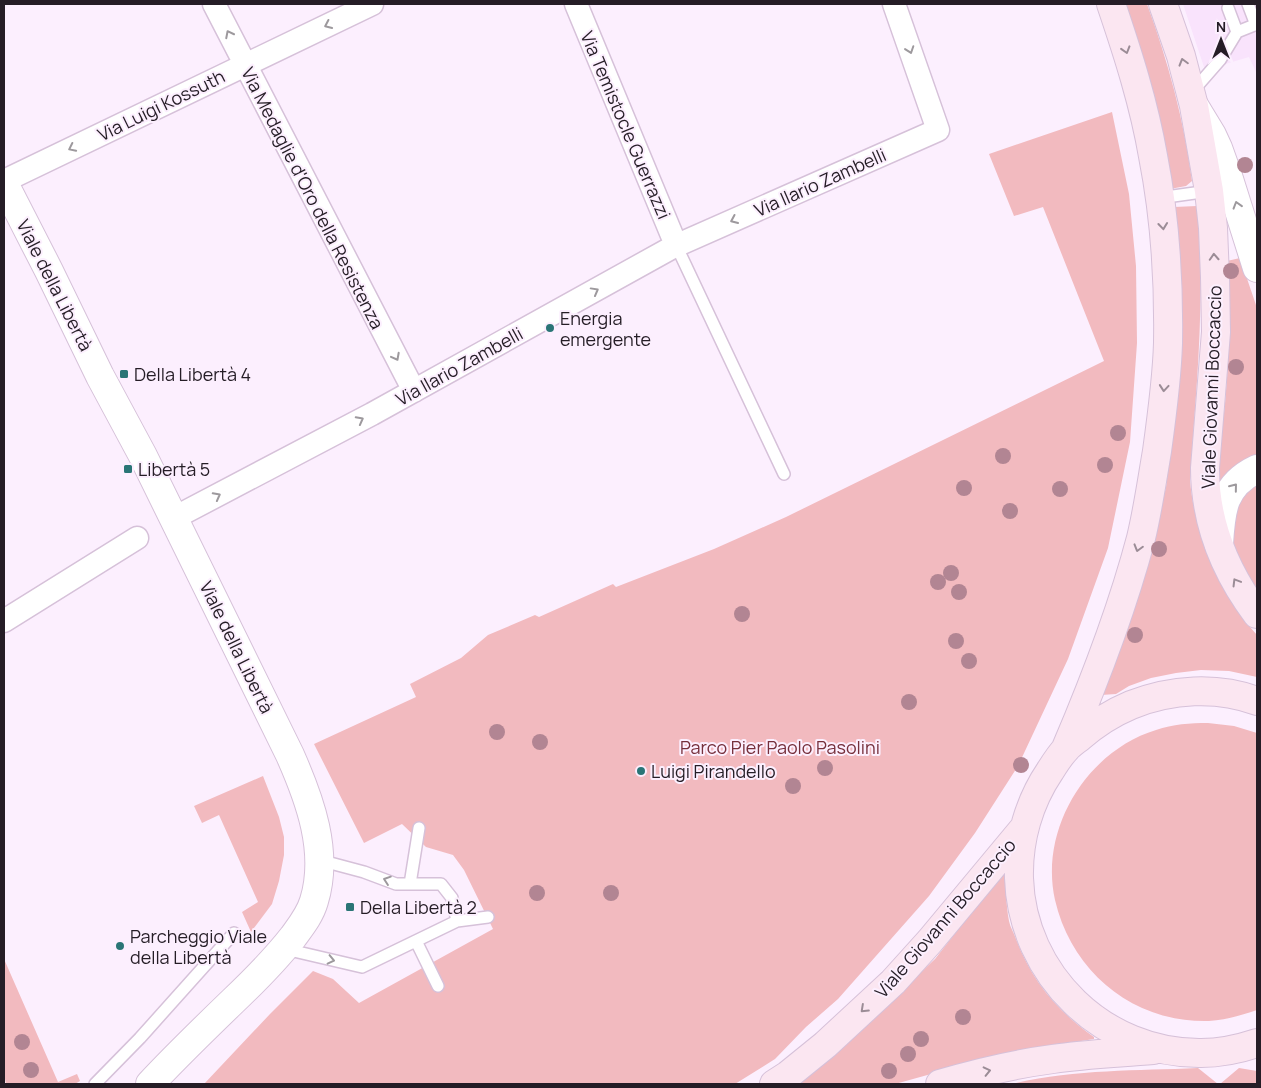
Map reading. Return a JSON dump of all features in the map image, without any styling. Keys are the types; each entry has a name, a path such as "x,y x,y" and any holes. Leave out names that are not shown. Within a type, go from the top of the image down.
{"main road":[{"name":"Viale Giovanni Boccaccio","path":"1111,4 1140,99 1160,198 1165,255 1168,344 1160,428 1141,538 1128,582 1104,655 1066,748 1044,780 1032,804 1024,828 1018,867 1019,886 1026,924 1041,960 1063,991 1092,1017 1125,1037 1162,1049 1201,1053 1252,1048"},
{"name":"Viale Giovanni Boccaccio","path":"1163,4 1181,56 1193,100 1209,191 1213,228 1216,332 1205,487 1209,515 1219,548 1233,578 1257,614"},
{"name":"Viale Giovanni Boccaccio","path":"1066,748 1107,716 1142,701 1160,696 1179,693 1217,692 1257,701"},
{"name":"Viale Giovanni Boccaccio","path":"774,1084 788,1075 824,1045 893,982 930,941 1024,828"},
{"name":"Viale Giovanni Boccaccio","path":"940,1084 966,1076 1025,1063 1162,1049"}],"street":[{"name":"Via Medaglie d'Oro della Resistenza","path":"214,4 414,391"},
{"name":"Via Luigi Kossuth","path":"4,182 372,4"},
{"name":"Via Temistocle Guerrazzi","path":"576,4 676,245"},
{"name":"Via Ilario Zambelli","path":"174,518 414,391 676,245 938,130 894,4"},
{"name":"Viale Giovanni Boccaccio","path":"1193,100 1218,148 1257,268"},
{"name":"Viale della Libertà","path":"4,182 100,376 143,456 290,754 313,817 318,844 317,884 313,904 304,923 284,949 251,984 150,1084"},
{"name":"Viale Giovanni Boccaccio","path":"1219,548 1221,518 1224,505 1232,488 1257,469"},
{"path":"4,621 137,538"}],"lane":[{"path":"1193,100 1237,32 1256,24 1248,4"},
{"path":"1228,8 1237,32"},
{"path":"1160,198 1209,191"},
{"path":"676,245 784,474"},
{"path":"410,884 419,828"},
{"path":"319,860 364,872 396,884 441,884 452,898 457,921"},
{"path":"284,949 362,967 457,921 488,917"},
{"path":"95,1084 146,1031 234,933"},
{"path":"416,941 438,986"}],"shaded area":[{"path":"1183,4 1257,4 1257,74 1249,57 1205,70"}],"green space":[{"path":"1123,4 1147,4 1155,25 1185,136 1192,181 1186,186 1170,189"},
{"name":"Parco Pier Paolo Pasolini","path":"1112,112 1129,194 1136,266 1137,343 1130,442 1108,548 1068,659 1018,766 975,833 929,896 838,999 806,1027 775,1059 735,1084 204,1084 313,971 333,979 359,1003 493,929 464,870 453,855 426,847 402,824 364,843 314,744 416,697 410,684 461,658 488,635 535,615 539,617 613,584 616,587 714,549 786,517 1104,361 1043,207 1014,216 989,154"},
{"path":"1197,206 1201,274 1190,480 1197,522 1211,563 1231,601 1257,635 1257,677 1229,671 1201,670 1151,678 1129,686 1116,694 1101,695 1152,549 1166,487 1174,418 1174,207"},
{"path":"1240,258 1257,308 1257,458 1220,482 1220,448 1228,359 1227,261"},
{"path":"1257,480 1257,592 1233,550 1231,509"},
{"path":"1208,723 1234,726 1257,733 1257,1010 1209,1021 1182,1019 1156,1013 1132,1003 1110,989 1091,971 1076,950 1063,926 1055,900 1052,873 1054,846 1062,821 1074,796 1090,774 1109,755 1131,740 1156,730 1182,724"},
{"path":"263,776 279,817 284,837 284,855 272,904 251,932 242,912 258,902 219,815 202,823 194,806"},
{"path":"1004,871 1010,923 1022,954 1038,982 1057,1006 1094,1039 978,1061 895,1084 801,1084 803,1080 859,1031 935,959"},
{"path":"4,959 58,1082 77,1074 80,1081 75,1084 6,1084 4,1074"},
{"path":"1198,1068 1218,1084 1012,1084 1081,1073"},
{"path":"1239,1068 1257,1071 1257,1084 1220,1084"}],"place":[{"name":"Energia emergente","path":"550,328"},
{"name":"Della Libertà 4","path":"124,374"},
{"name":"Libertà 5","path":"128,469"},
{"name":"Luigi Pirandello","path":"641,771"},
{"name":"Della Libertà 2","path":"350,907"},
{"name":"Parcheggio Viale della Libertà","path":"120,946"}]}
